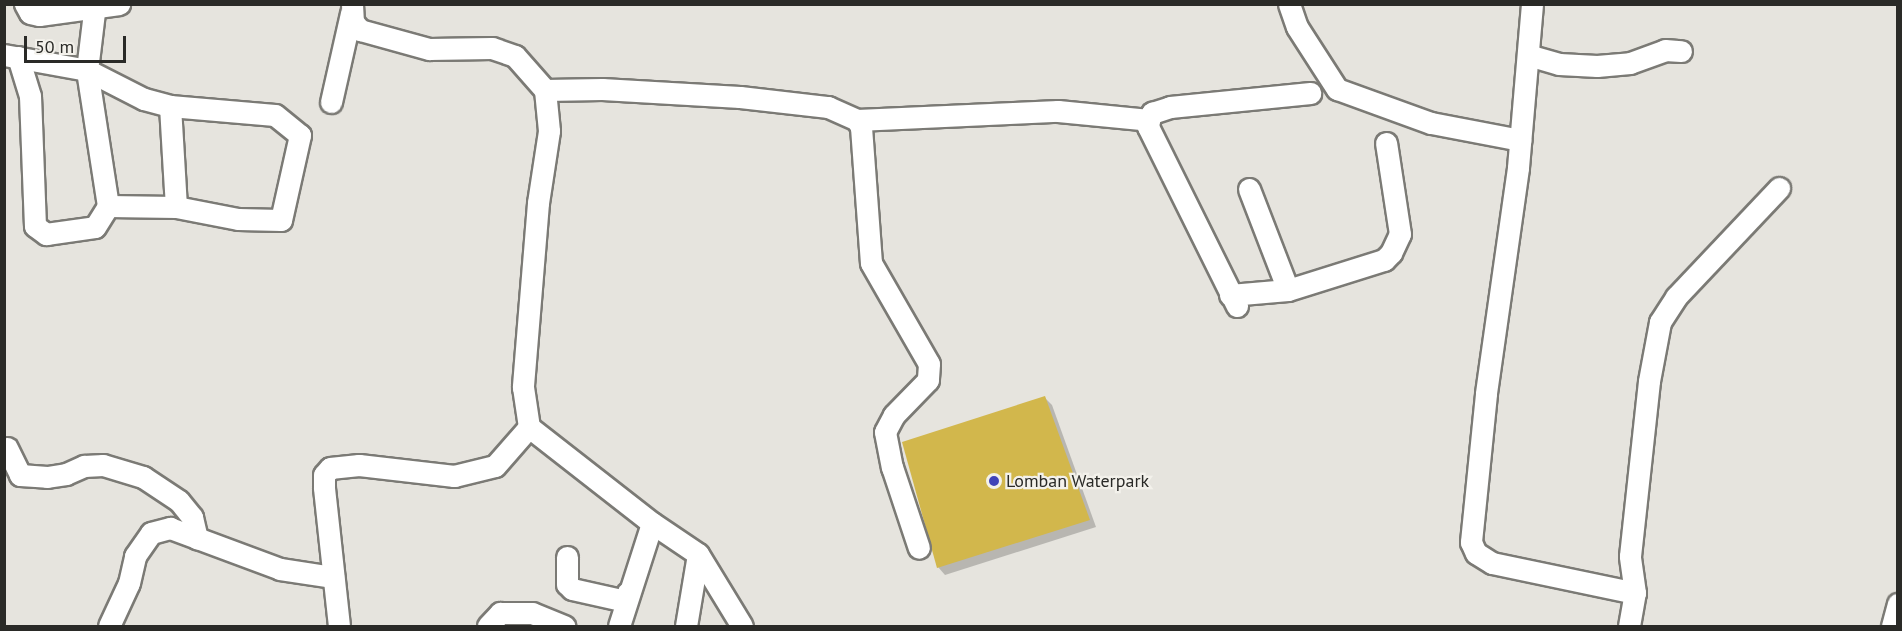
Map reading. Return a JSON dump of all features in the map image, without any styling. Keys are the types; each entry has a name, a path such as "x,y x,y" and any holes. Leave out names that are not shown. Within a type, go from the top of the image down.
{"street":[{"path":"25,4 30,13 39,15 119,4"},
{"path":"1289,4 1297,27 1336,89 1431,123 1520,140"},
{"path":"1532,4 1520,140 1471,542 1476,553 1492,563 1635,593"},
{"path":"11,56 30,96 35,226 46,234 95,227 108,207 87,70 95,6"},
{"path":"351,9 360,30 395,42 429,49 492,48 515,56 545,90 549,130 538,202 524,387 529,427 652,523 698,554 742,627"},
{"path":"331,102 351,9"},
{"path":"1528,55 1559,64 1587,66 1630,63 1665,50 1681,51"},
{"path":"11,56 87,70 144,99 170,106 275,115 300,135 281,220 238,219 176,207 108,207"},
{"path":"545,90 602,89 740,97 828,107 857,120 1058,111 1149,120"},
{"path":"1310,93 1170,107 1152,113 1149,120 1148,127 1233,301 1288,290 1384,260 1391,253 1400,234 1386,142"},
{"path":"170,106 176,207"},
{"path":"857,120 861,128 871,263 929,364 923,389 894,415 885,432 892,466 919,548"},
{"path":"1629,627 1635,593 1630,556 1649,381 1660,322 1672,303 1779,188"},
{"path":"1249,189 1288,290"},
{"path":"339,627 324,487 324,475 330,468 359,465 454,476 495,466 529,427"},
{"path":"7,448 20,475 57,476 84,466 103,465 143,477 179,501 192,517 197,538"},
{"path":"619,627 628,592 652,523"},
{"path":"109,627 129,583 135,556 151,533 170,528 280,569 333,577"},
{"path":"686,627 698,554"},
{"path":"567,557 567,584 572,589 626,601 628,592"},
{"path":"1892,627 1898,604"},
{"path":"488,627 500,612 532,613 565,627"}],"building":[{"name":"Lomban Waterpark","path":"1045,396 1090,520 937,568 902,442"}],"place":[{"name":"Lomban Waterpark","path":"994,481"}]}
